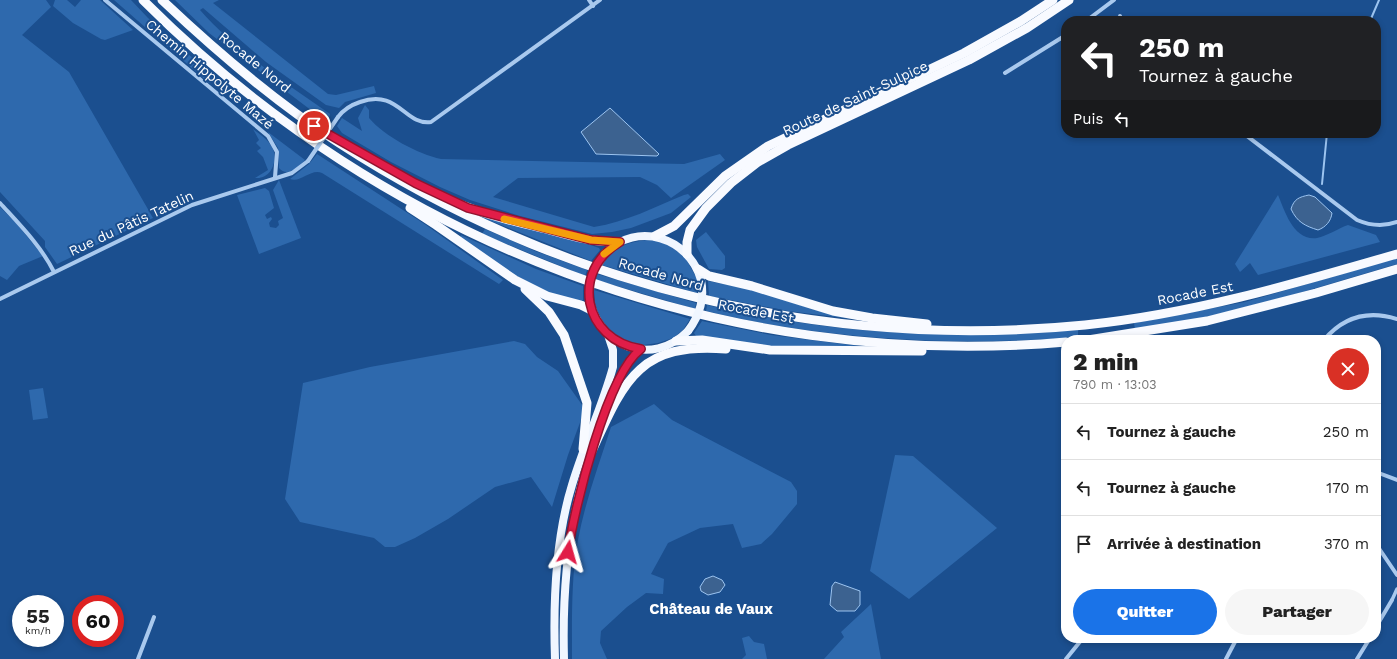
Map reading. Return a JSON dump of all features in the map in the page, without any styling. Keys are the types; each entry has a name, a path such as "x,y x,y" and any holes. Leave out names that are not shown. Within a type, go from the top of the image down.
{"highway":[{"name":"Rocade Nord","path":"143,0 190,46 250,97 331,154"},
{"name":"Rocade Nord","path":"162,0 259,85 314,126 397,179 463,214 518,239 581,264 628,280 704,301 802,319 890,328 992,331"},
{"name":"Route de Saint-Sulpice","path":"654,236 674,226 725,176 768,146 964,53 1021,21 1053,0"},
{"name":"Route de Saint-Sulpice","path":"687,254 687,242 690,230 706,208 731,183 758,162 788,145 969,60 1027,28 1069,0"},
{"path":"314,126 415,183 468,208 591,240 620,242"},
{"path":"331,154 371,184 436,225 515,280 547,296 581,305 591,310"},
{"name":"Rocade Est","path":"331,154 407,201 489,242 549,267 645,300 746,324 829,338 917,345 992,346 1061,342"},
{"name":"Rocade Est","path":"992,331 1087,325 1166,314 1240,298 1397,254"},
{"path":"698,269 709,276 752,286 843,314 992,331"},
{"name":"Rocade Est","path":"1121,335 1207,322 1316,293 1397,269"},
{"path":"515,280 549,312 564,335 587,403 587,451"},
{"path":"676,341 702,340 770,350"},
{"path":"587,451 623,389 636,373 651,361 670,352 688,348 708,348 754,352 770,350 959,351 992,346"}],"main road":[{"path":"637,236 654,236 676,244 687,254 698,269 703,293 701,307 696,319 688,331 676,341 660,348 641,349 623,345 608,335 599,324 591,310 589,298 592,274 605,253 620,242 637,236"},
{"path":"564,659 564,593 566,564 587,451 613,367 613,350 608,335"},
{"path":"555,659 555,592 558,558 571,486 628,364 641,349"}],"street":[{"name":"Chemin Hippolyte Mazé","path":"105,0 268,136 277,152 275,178"},
{"path":"589,0 592,6"},
{"path":"275,178 292,173 308,161 343,110 352,105 377,98 395,104 422,122 431,122 600,0"},
{"path":"1093,16 1114,0"},
{"path":"1005,73 1061,38"},
{"path":"1250,138 1357,220 1369,225 1379,226 1397,222"},
{"name":"Rue du Pâtis Tatelin","path":"0,299 192,205 275,178"},
{"path":"0,203 44,255 54,272"},
{"path":"1329,335 1340,325 1358,316 1376,314 1397,319"},
{"path":"1381,474 1397,480"},
{"path":"1381,551 1397,575"},
{"path":"1381,619 1397,589"},
{"path":"138,659 154,617"},
{"path":"1066,659 1079,643"},
{"path":"1226,659 1234,643"},
{"path":"1357,659 1367,643"}],"shaded area":[{"path":"0,0 46,0 51,7 22,35 69,72 153,218 57,264 45,247 45,241 0,192"},
{"path":"55,0 67,0 75,7 81,0 100,0 133,30 105,40 101,39 73,23 53,6"},
{"path":"114,0 131,0 148,18 217,80 209,83"},
{"path":"175,0 219,0 213,3 328,94 336,95 374,86 376,93 345,102 339,108 326,105 266,62 203,8 200,10 245,53 330,114 328,122 209,33"},
{"path":"365,105 369,110 369,118 375,125 392,138 412,149 441,159 684,164 720,154 725,160 671,198 657,185 640,177 518,178 493,197 594,227 629,218 684,195 688,194 691,197 671,213 631,228 592,234 520,216 470,200 440,187 391,162 342,133 337,126 342,118 362,131 358,118"},
{"path":"610,108 659,154 657,156 596,154 581,132"},
{"path":"253,129 268,142 273,149 274,155 273,166 266,175 261,178 255,178 268,170 263,157 257,151 261,148 256,143 259,140"},
{"path":"268,132 305,160 300,166 289,172 282,171 279,168 278,148"},
{"path":"317,154 426,225 503,280 499,284 322,173 314,172 298,179 290,179 309,164"},
{"path":"279,180 301,238 259,254 237,195 265,188 269,191 274,208 265,215 267,219 271,217 272,219 269,223 270,227 276,228 279,225 278,221 283,218 273,190"},
{"path":"1278,195 1291,224 1302,235 1309,238 1317,238 1325,236 1348,225 1376,235 1380,242 1258,275 1250,263 1240,272 1235,264"},
{"path":"1309,195 1315,197 1332,213 1331,219 1328,223 1318,230 1302,223 1291,209 1297,199"},
{"path":"0,207 16,223 43,256 19,266 7,280 0,276"},
{"path":"481,217 585,243 599,248 600,250 591,261"},
{"path":"485,229 535,251 587,270 585,276 482,234"},
{"path":"706,232 725,256 725,268 722,270 709,269 697,247 696,240"},
{"path":"461,235 536,269 583,286 583,300 581,301 555,295 522,281 460,238"},
{"path":"647,240 658,241 670,246 685,257 697,279 697,293 602,265 615,250 633,242"},
{"path":"1397,258 1397,264 1289,296 1211,316 1135,330 1134,323 1245,302"},
{"path":"597,274 696,303 695,309 596,280"},
{"path":"708,281 749,289 819,311 869,321 788,311 709,296"},
{"path":"594,290 690,319 683,330 673,338 658,343 643,345 628,342 612,333 602,321 594,304"},
{"path":"707,305 799,323 891,332 984,334 1078,330 1078,335 1061,335 1061,338 1005,341 932,341 895,339 786,327 706,311"},
{"path":"702,321 771,335 867,347 783,348 696,336 694,333"},
{"path":"514,341 525,344 537,357 558,371 585,409 568,455 552,507 531,477 495,487 448,519 415,538 395,547 385,547 374,538 300,522 285,499 303,383 370,367"},
{"path":"43,388 48,418 33,420 29,390"},
{"path":"654,404 672,420 791,482 797,491 797,504 772,534 761,544 742,548 733,524 700,528 668,543 651,574 664,579 663,594 646,593 627,607 601,631 600,643 607,659 572,659 572,600 574,569 584,512 597,469 611,427"},
{"path":"895,455 913,456 997,528 909,599 870,571"},
{"path":"713,576 722,580 725,585 720,592 708,595 701,591 700,587 705,579"},
{"path":"835,582 860,591 860,605 855,611 837,611 830,605 832,586"},
{"path":"871,604 881,659 824,659 844,637 841,632"},
{"path":"749,636 754,642 764,644 767,659 742,659 746,655 742,638"}],"waterway":[{"path":"1372,16 1379,0"},
{"path":"1322,184 1327,138"}],"slow traffic":[{"path":"504,219 599,242 620,242 604,254"}],"district":[{"name":"Château de Vaux","path":"711,609"}],"route":[{"path":"314,126 415,183 468,208 534,227 599,242 620,242 608,250 597,262 589,286 591,310 599,324 608,335 623,345 641,349 636,352 625,369 604,416 591,452 580,488 571,528 568,552"}]}
